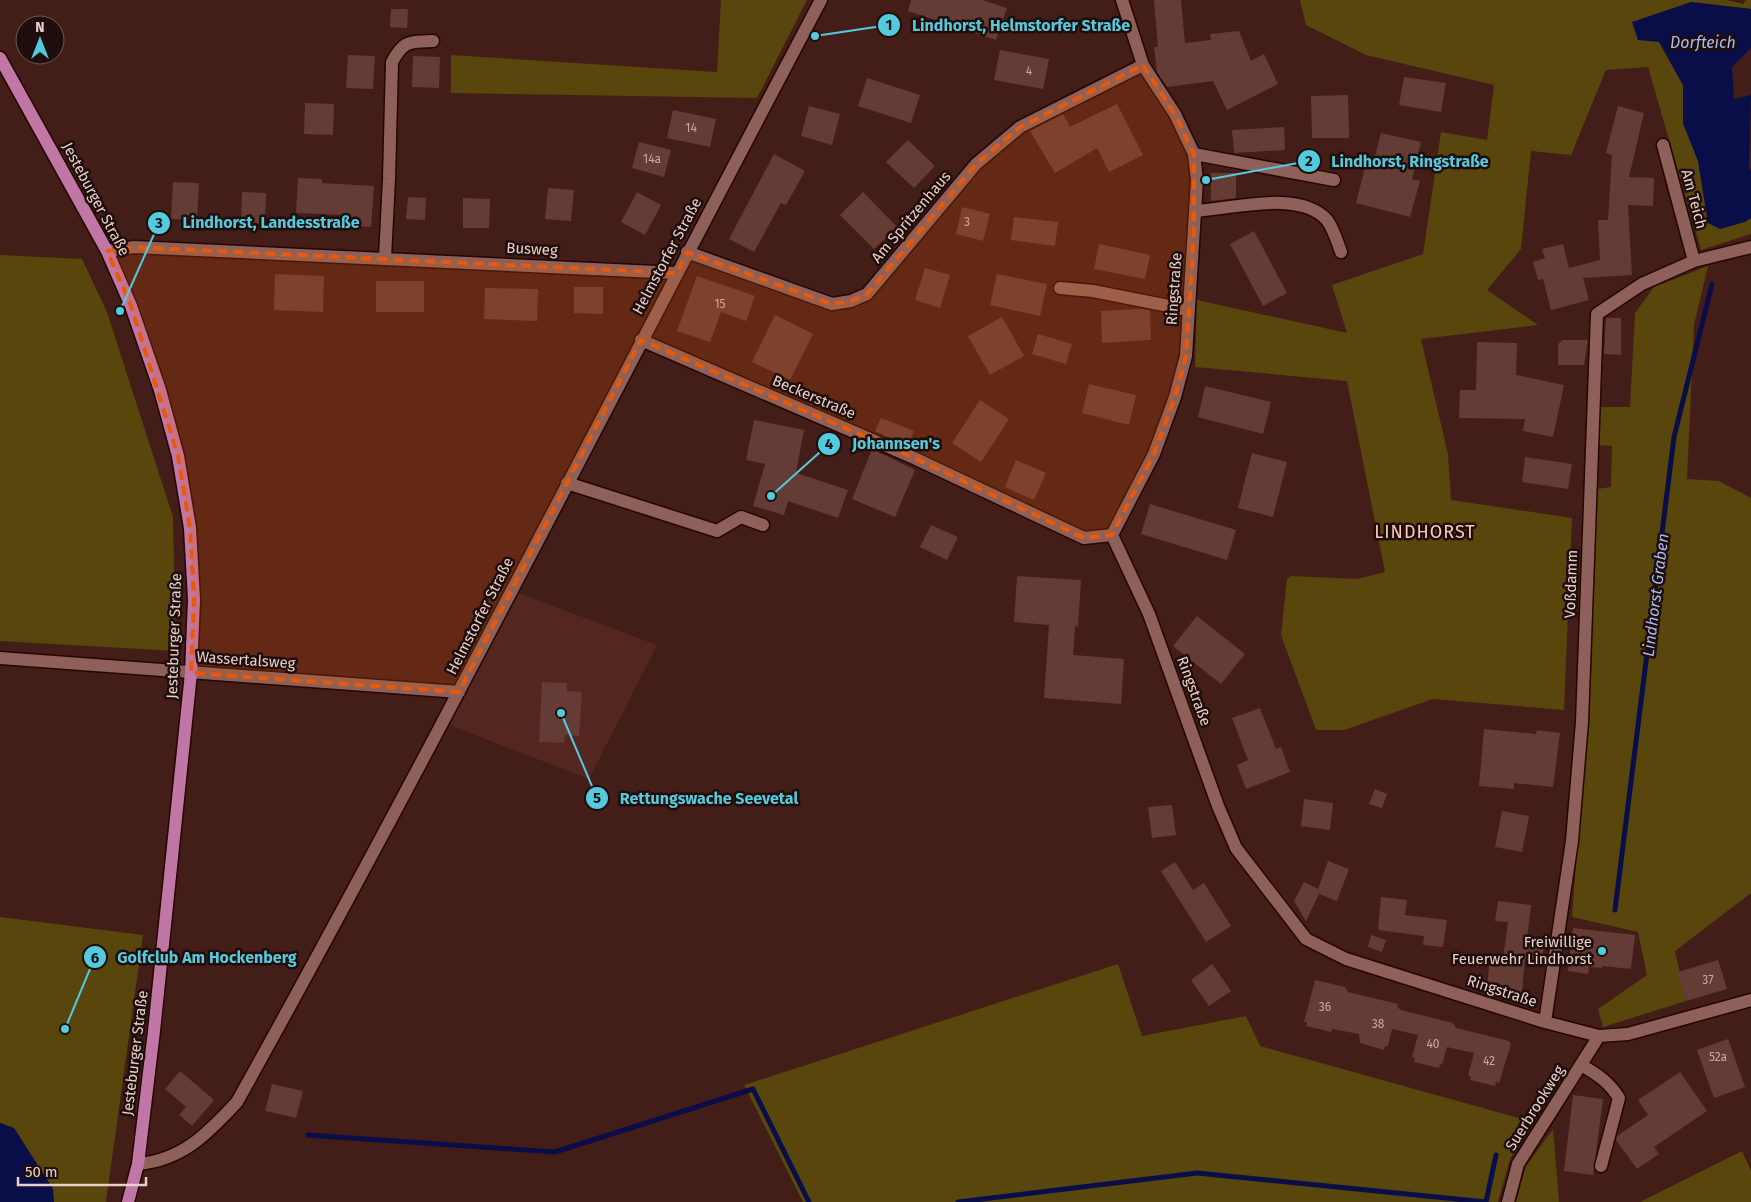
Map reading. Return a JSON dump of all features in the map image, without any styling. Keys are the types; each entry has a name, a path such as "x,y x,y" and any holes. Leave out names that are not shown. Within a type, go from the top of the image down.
{"main road":[{"name":"Jesteburger Straße","path":"0,58 107,251 132,306 160,390 178,456 190,528 194,600 192,673 162,961 138,1164"},
{"path":"128,1202 138,1164"}],"street":[{"name":"Helmstorfer Straße","path":"138,1164 153,1162 177,1153 207,1135 237,1102 459,692 641,340 821,0"},
{"name":"Ringstraße","path":"1122,0 1144,65 1175,114 1194,154 1196,180 1186,356 1175,398 1154,454 1112,535 1149,614 1218,806 1236,848 1306,939 1346,959 1545,1022 1599,1036 1628,1034 1751,1000"},
{"path":"384,258 390,179 392,62 400,47 413,42 433,41"},
{"name":"Am Spritzenhaus","path":"688,252 832,304 851,301 868,294 976,164 1020,127 1144,65"},
{"name":"Am Teich","path":"1663,145 1694,261"},
{"path":"1194,154 1334,180"},
{"path":"1195,211 1291,203 1309,208 1326,219 1334,232 1341,252"},
{"name":"Busweg","path":"107,251 134,247 677,273"},
{"name":"Voßdamm","path":"1545,1022 1572,841 1582,722 1597,314 1642,284 1694,261 1751,247"},
{"path":"1060,288 1093,291 1189,310"},
{"name":"Beckerstraße","path":"641,340 914,458 1084,538 1112,535"},
{"path":"567,483 717,531 741,518 763,525"},
{"name":"Wassertalsweg","path":"0,658 459,692"},
{"name":"Suerbrookweg","path":"1508,1202 1518,1164 1599,1036"},
{"path":"1581,1065 1606,1081 1619,1098 1601,1166"}],"highlighted area":[{"path":"1143,65 1175,114 1194,154 1194,234 1186,356 1175,397 1154,454 1112,535 1084,538 914,458 641,340 459,692 191,673 194,600 190,528 178,456 131,306 107,251 134,247 677,273 687,252 832,304 851,301 867,294 976,164 1020,127"}],"shaded area":[{"path":"721,0 807,0 757,98 451,93 451,55 717,72"},
{"path":"1300,0 1727,0 1743,4 1746,0 1751,0 1751,9 1691,2 1659,42 1683,85 1683,123 1698,161 1708,223 1745,222 1751,218 1751,234 1701,250 1648,67 1606,70 1571,155 1531,151 1521,249 1487,290 1538,325 1421,339 1448,454 1451,500 1572,518 1564,710 1433,699 1344,730 1316,730 1281,635 1287,579 1291,576 1357,579 1385,572 1347,381 1195,367 1197,300 1347,333 1332,285 1423,254 1441,132 1487,140 1494,85 1366,55 1306,25"},
{"path":"0,255 82,259 107,312 173,517 176,651 0,641"},
{"path":"1708,266 1694,325 1687,479 1719,481 1751,498 1751,893 1675,951 1686,1001 1603,1027 1598,1009 1647,975 1638,932 1572,917 1591,664 1597,489 1611,487 1612,446 1598,445 1599,407 1630,407 1635,313 1654,287"},
{"path":"513,591 657,645 589,779 444,723"},
{"path":"0,917 143,935 106,1202 54,1202 53,1189 14,1128 0,1123"},
{"path":"1118,964 1142,1036 1246,1016 1260,1046 1533,1122 1510,1159 1498,1202 803,1202 744,1085"},
{"path":"1553,1129 1559,1202 1516,1202 1526,1166"},
{"path":"1742,1151 1751,1171 1751,1202 1640,1202"}],"water":[{"name":"Dorfteich","path":"1691,2 1751,9 1751,48 1732,67 1734,99 1751,95 1749,167 1751,171 1751,218 1745,222 1720,229 1708,223 1698,161 1683,123 1683,85 1659,42 1638,40 1632,22"},
{"path":"0,1123 14,1128 53,1189 54,1202 0,1202"}],"building":[{"path":"911,0 982,0 1007,8 996,40 908,11"},
{"path":"1154,0 1181,0 1185,43 1211,40 1210,34 1239,31 1251,61 1264,54 1278,84 1227,110 1213,81 1167,87 1157,72 1154,47 1158,47"},
{"path":"391,9 408,9 407,28 390,27"},
{"path":"1000,50 1049,59 1043,89 994,80"},
{"path":"348,55 375,56 373,89 346,88"},
{"path":"413,56 440,57 439,88 412,87"},
{"path":"1404,77 1446,83 1441,112 1399,105"},
{"path":"867,78 920,95 911,123 858,106"},
{"path":"1348,95 1349,138 1312,138 1311,96"},
{"path":"305,103 334,104 333,135 304,134"},
{"path":"1117,104 1143,155 1109,172 1097,148 1055,173 1030,131 1063,114 1070,127"},
{"path":"809,106 840,114 832,145 801,136"},
{"path":"1618,106 1644,113 1629,177 1654,178 1653,206 1628,205 1632,275 1583,278 1589,300 1551,310 1543,279 1538,280 1533,262 1545,258 1542,249 1563,244 1569,268 1600,260 1598,220 1608,220 1612,155 1606,153"},
{"path":"673,110 716,119 710,147 667,138"},
{"path":"1284,127 1285,150 1234,153 1232,130"},
{"path":"1381,133 1421,142 1412,179 1420,181 1410,217 1356,203 1365,167 1372,168"},
{"path":"908,140 935,166 914,188 886,162"},
{"path":"639,142 671,150 664,177 632,168"},
{"path":"774,154 805,171 786,205 781,203 754,252 729,239"},
{"path":"1211,173 1236,173 1236,198 1211,201"},
{"path":"298,178 322,179 322,183 374,186 371,227 342,225 343,215 296,213"},
{"path":"173,182 199,183 197,220 171,219"},
{"path":"548,188 574,190 571,221 545,219"},
{"path":"242,192 266,193 265,224 241,223"},
{"path":"637,192 661,205 645,235 621,222"},
{"path":"863,192 897,227 874,249 840,215"},
{"path":"408,197 426,198 425,220 406,219"},
{"path":"463,198 490,199 489,228 463,228"},
{"path":"962,207 990,214 983,241 956,234"},
{"path":"1014,217 1058,222 1055,246 1011,240"},
{"path":"1254,231 1287,293 1263,306 1230,244"},
{"path":"1099,244 1150,255 1145,279 1094,269"},
{"path":"925,268 950,275 940,308 915,300"},
{"path":"275,274 324,276 323,312 274,310"},
{"path":"997,274 1047,284 1040,316 990,305"},
{"path":"697,276 755,296 746,321 721,312 710,342 677,331"},
{"path":"376,281 424,281 424,312 376,312"},
{"path":"574,287 603,287 603,314 574,313"},
{"path":"485,288 538,289 537,321 484,319"},
{"path":"1150,310 1151,340 1102,343 1101,311"},
{"path":"775,315 813,334 790,380 752,362"},
{"path":"1002,317 1024,356 990,375 968,336"},
{"path":"1606,318 1621,318 1621,355 1604,354"},
{"path":"1038,334 1072,344 1066,364 1032,354"},
{"path":"1563,340 1588,340 1584,365 1558,365 1558,344"},
{"path":"1477,342 1517,343 1516,375 1564,385 1553,437 1523,431 1525,419 1459,418 1460,390 1476,390"},
{"path":"1089,384 1136,395 1129,425 1082,413"},
{"path":"1205,386 1271,402 1263,434 1198,417"},
{"path":"980,400 1009,419 981,462 952,443"},
{"path":"881,418 914,431 907,446 875,431"},
{"path":"754,420 804,430 796,473 848,490 838,518 788,501 784,515 753,506 765,464 746,460"},
{"path":"872,449 915,470 895,517 852,499"},
{"path":"1252,453 1287,462 1273,517 1238,508"},
{"path":"1525,457 1572,464 1568,489 1522,482"},
{"path":"1016,460 1046,473 1034,500 1005,487"},
{"path":"1150,504 1236,530 1227,560 1141,534"},
{"path":"931,525 958,537 947,560 920,547"},
{"path":"1017,576 1081,580 1078,627 1075,626 1073,655 1124,659 1121,704 1044,698 1049,625 1014,622"},
{"path":"1197,616 1245,654 1221,684 1173,646"},
{"path":"542,682 567,683 567,691 582,692 579,736 565,735 564,743 539,742"},
{"path":"1260,708 1276,749 1281,747 1290,772 1246,789 1237,765 1248,760 1232,718"},
{"path":"1484,729 1536,734 1537,730 1560,733 1553,787 1514,783 1514,789 1479,786"},
{"path":"1375,789 1387,794 1382,808 1369,804"},
{"path":"1304,799 1333,803 1330,830 1301,826"},
{"path":"1172,805 1176,835 1152,838 1148,807"},
{"path":"1502,811 1529,816 1522,852 1495,847"},
{"path":"1328,861 1349,869 1337,901 1319,894 1306,921 1294,901 1304,882 1318,889"},
{"path":"1175,862 1193,890 1204,883 1231,926 1206,942 1161,871"},
{"path":"1381,897 1407,900 1405,915 1447,920 1443,947 1423,945 1424,936 1378,930"},
{"path":"1498,901 1531,905 1527,939 1544,942 1542,961 1525,959 1522,993 1487,989 1489,965 1502,966 1508,922 1495,921"},
{"name":"Freiwillige Feuerwehr Lindhorst","path":"1573,928 1635,935 1631,969 1602,966 1602,968 1589,967 1588,974 1568,971"},
{"path":"1371,935 1386,940 1382,952 1368,947"},
{"path":"1718,960 1727,989 1686,1001 1678,972"},
{"path":"1212,964 1231,991 1209,1006 1191,980"},
{"path":"1315,980 1345,987 1348,992 1398,1004 1397,1007 1401,1010 1453,1023 1456,1028 1509,1041 1511,1044 1499,1083 1496,1082 1495,1086 1470,1080 1471,1076 1468,1076 1474,1053 1447,1047 1442,1065 1440,1064 1439,1068 1414,1062 1415,1058 1412,1057 1418,1035 1392,1029 1388,1046 1385,1046 1384,1050 1360,1043 1359,1034 1332,1029 1331,1032 1306,1026 1307,1022 1304,1022"},
{"path":"1728,1039 1745,1087 1714,1098 1697,1050"},
{"path":"180,1071 214,1100 192,1126 179,1115 186,1107 165,1089"},
{"path":"1680,1072 1707,1111 1654,1147 1659,1154 1637,1169 1616,1140 1617,1136 1648,1115 1638,1100"},
{"path":"272,1084 303,1091 296,1118 265,1111"},
{"path":"1573,1095 1603,1099 1593,1175 1564,1171"}],"waterway":[{"name":"Lindhorst Graben","path":"1615,910 1674,437 1712,284"},
{"path":"308,1135 555,1152 753,1089 809,1202"},
{"name":"Lindhorst Graben","path":"1486,1202 1496,1155"},
{"path":"958,1202 1197,1173 1486,1202"}],"place":[{"name":"Lindhorst, Helmstorfer Straße","path":"815,36"},
{"name":"Lindhorst, Ringstraße","path":"1206,180"},
{"name":"Lindhorst, Landesstraße","path":"120,311"},
{"name":"Johannsen's","path":"771,496"},
{"name":"Rettungswache Seevetal","path":"561,713"},
{"name":"Freiwillige Feuerwehr Lindhorst","path":"1602,951"},
{"name":"Golfclub Am Hockenberg","path":"65,1029"}],"district":[{"name":"LINDHORST","path":"1425,532"}]}
